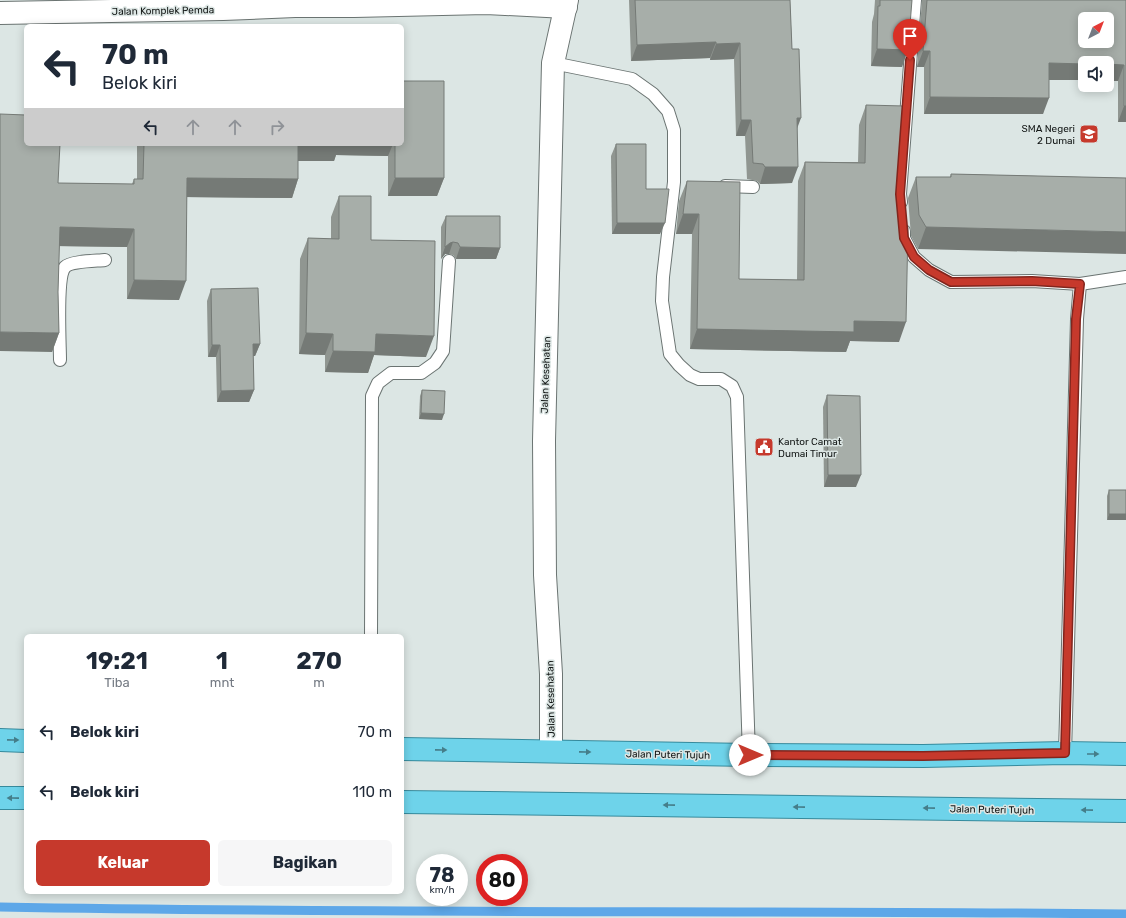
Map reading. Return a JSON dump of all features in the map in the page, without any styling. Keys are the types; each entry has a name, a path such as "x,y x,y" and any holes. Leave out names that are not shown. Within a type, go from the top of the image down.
{"highway":[{"path":"0,740 24,741"},
{"name":"Jalan Puteri Tujuh","path":"404,749 750,755 923,756 1065,753 1126,754"},
{"path":"0,798 24,798"},
{"name":"Jalan Puteri Tujuh","path":"404,802 1126,811"}],"street":[{"name":"Jalan Komplek Pemda","path":"0,13 222,9 295,6 385,6 486,3 567,4"},
{"name":"Jalan Kesehatan","path":"551,751 551,674 545,575 544,441 553,63 567,4"}],"lane":[{"path":"915,0 900,194 904,238 914,257 929,270 951,282 1032,281 1080,284 1126,277"},
{"path":"553,63 632,79 653,94 668,111 674,130 678,183 662,277 662,301 670,354 690,375 699,379 722,379 732,386 737,397 750,755"},
{"path":"713,185 753,187"},
{"path":"60,360 60,286 62,273 66,267 72,264 105,260"},
{"path":"371,634 372,396 378,383 391,373 421,373 435,363 443,351 449,261"},
{"path":"1065,753 1076,319 1080,284"}],"building":[{"path":"635,0 790,0 792,49 799,49 801,118 797,118 798,167 765,167 763,164 753,163 751,120 741,120 740,43 716,44 716,42 637,45"},
{"path":"880,0 912,0 908,50 877,49 878,6 880,6"},
{"path":"927,0 1126,0 1126,106 1124,106 1124,65 1114,64 1114,56 1078,56 1078,64 1049,63 1049,98 930,97 930,51 923,51"},
{"path":"404,81 444,81 444,178 395,178 395,146 404,146"},
{"path":"866,105 904,106 900,175 904,219 908,228 906,322 854,321 854,332 697,329 699,214 683,214 687,181 740,182 739,279 804,280 805,162 865,163"},
{"path":"0,114 24,115 24,146 60,146 58,183 134,184 134,179 143,179 144,146 298,146 298,179 187,178 186,281 134,280 134,229 60,227 58,292 59,333 0,332"},
{"path":"616,144 646,144 646,189 669,189 665,223 617,223"},
{"path":"951,174 1126,178 1126,232 926,227 919,215 916,177 951,177"},
{"path":"339,196 371,196 371,240 435,241 434,336 376,334 375,352 333,351 333,334 306,333 308,238 339,239"},
{"path":"446,216 500,216 500,248 460,247 458,243 453,242 445,247"},
{"path":"258,288 260,344 253,344 254,390 221,391 220,345 212,345 211,289"},
{"path":"422,390 445,391 444,414 421,413"},
{"path":"827,395 860,396 861,475 828,475"},
{"path":"1109,490 1126,490 1126,514 1109,514"}],"waterway":[{"path":"0,907 422,911 1126,914"}],"place":[{"name":"SMA Negeri 2 Dumai","path":"1089,134"},
{"name":"Kantor Camat Dumai Timur","path":"764,447"}],"route":[{"path":"750,755 923,756 1065,753 1076,319 1080,284 1032,281 951,282 929,270 914,257 904,238 900,194 910,60"}]}
